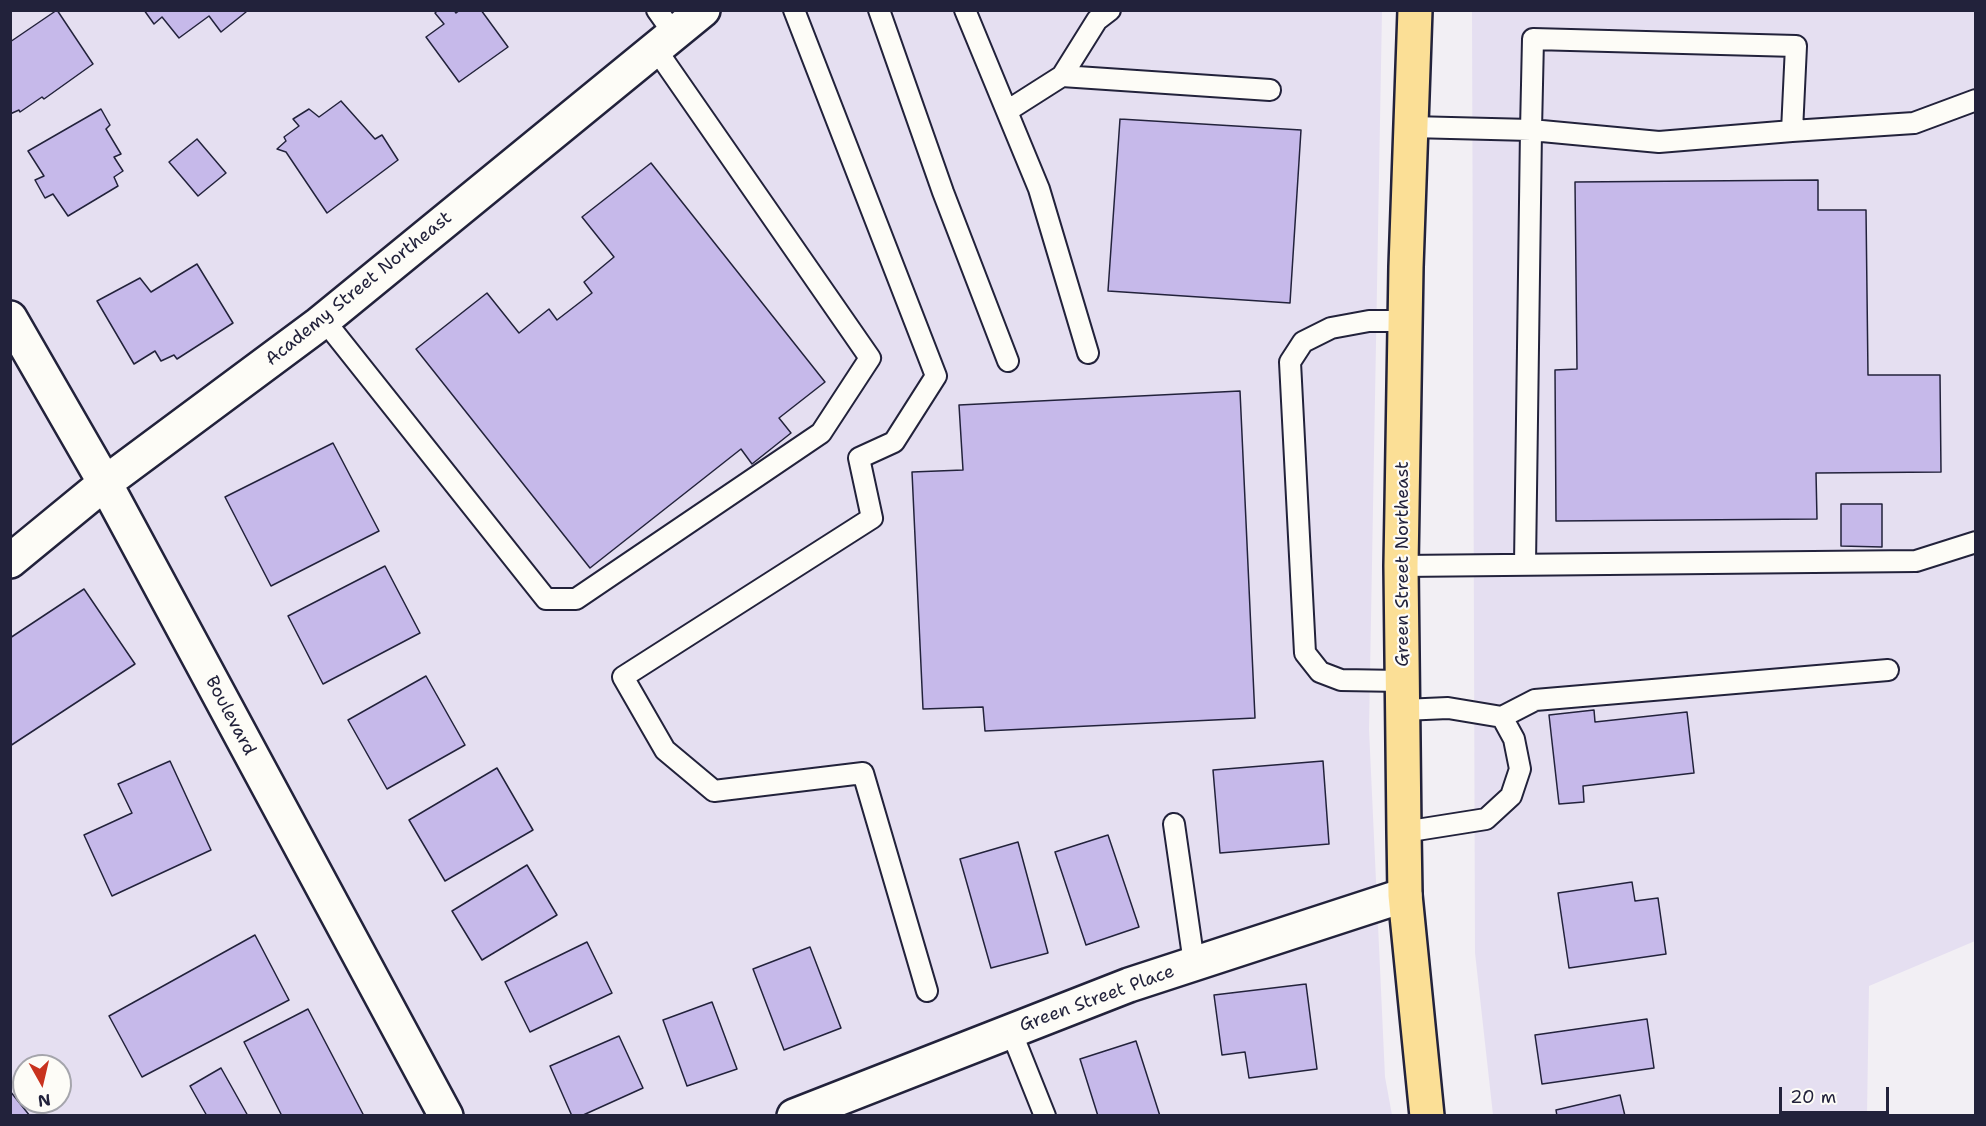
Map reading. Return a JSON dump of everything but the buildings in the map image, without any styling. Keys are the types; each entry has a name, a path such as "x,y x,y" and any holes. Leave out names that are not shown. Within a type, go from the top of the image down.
{"highway":[{"name":"Green Street Northeast","path":"1415,10 1405,321 1401,566 1402,696 1405,895 1428,1116"}],"street":[{"name":"Academy Street Northeast","path":"10,561 105,483 324,320 662,31 703,10"},
{"name":"Boulevard","path":"10,318 105,483 446,1116"},
{"name":"Green Street Place","path":"794,1116 1129,985 1405,895"}],"lane":[{"path":"794,10 936,376 894,442 859,458 872,518 624,677 665,750 714,791 863,774 927,991"},
{"path":"879,10 943,192 1008,361"},
{"path":"965,10 1040,189 1088,353"},
{"path":"1007,111 1062,76 1097,20 1110,10"},
{"path":"324,320 546,599 576,599 821,432 870,358 662,31"},
{"path":"1525,564 1533,39 1796,46 1792,131"},
{"path":"1062,76 1270,90"},
{"path":"1411,127 1531,130 1659,142 1914,123 1976,100"},
{"path":"1405,321 1369,321 1331,328 1303,342 1290,362 1305,653 1320,672 1341,680 1448,708 1502,717 1535,700 1888,670"},
{"path":"1401,566 1916,561 1976,542"},
{"path":"1404,831 1485,819 1511,796 1520,770 1514,739 1502,717"},
{"path":"1174,824 1194,963"},
{"path":"1011,1030 1045,1116"}],"shaded area":[{"path":"10,11 1382,11 1369,729 1385,1077 1392,1115 11,1115"},
{"path":"1472,11 1975,11 1975,941 1869,986 1867,1115 1493,1115 1475,953"}]}
